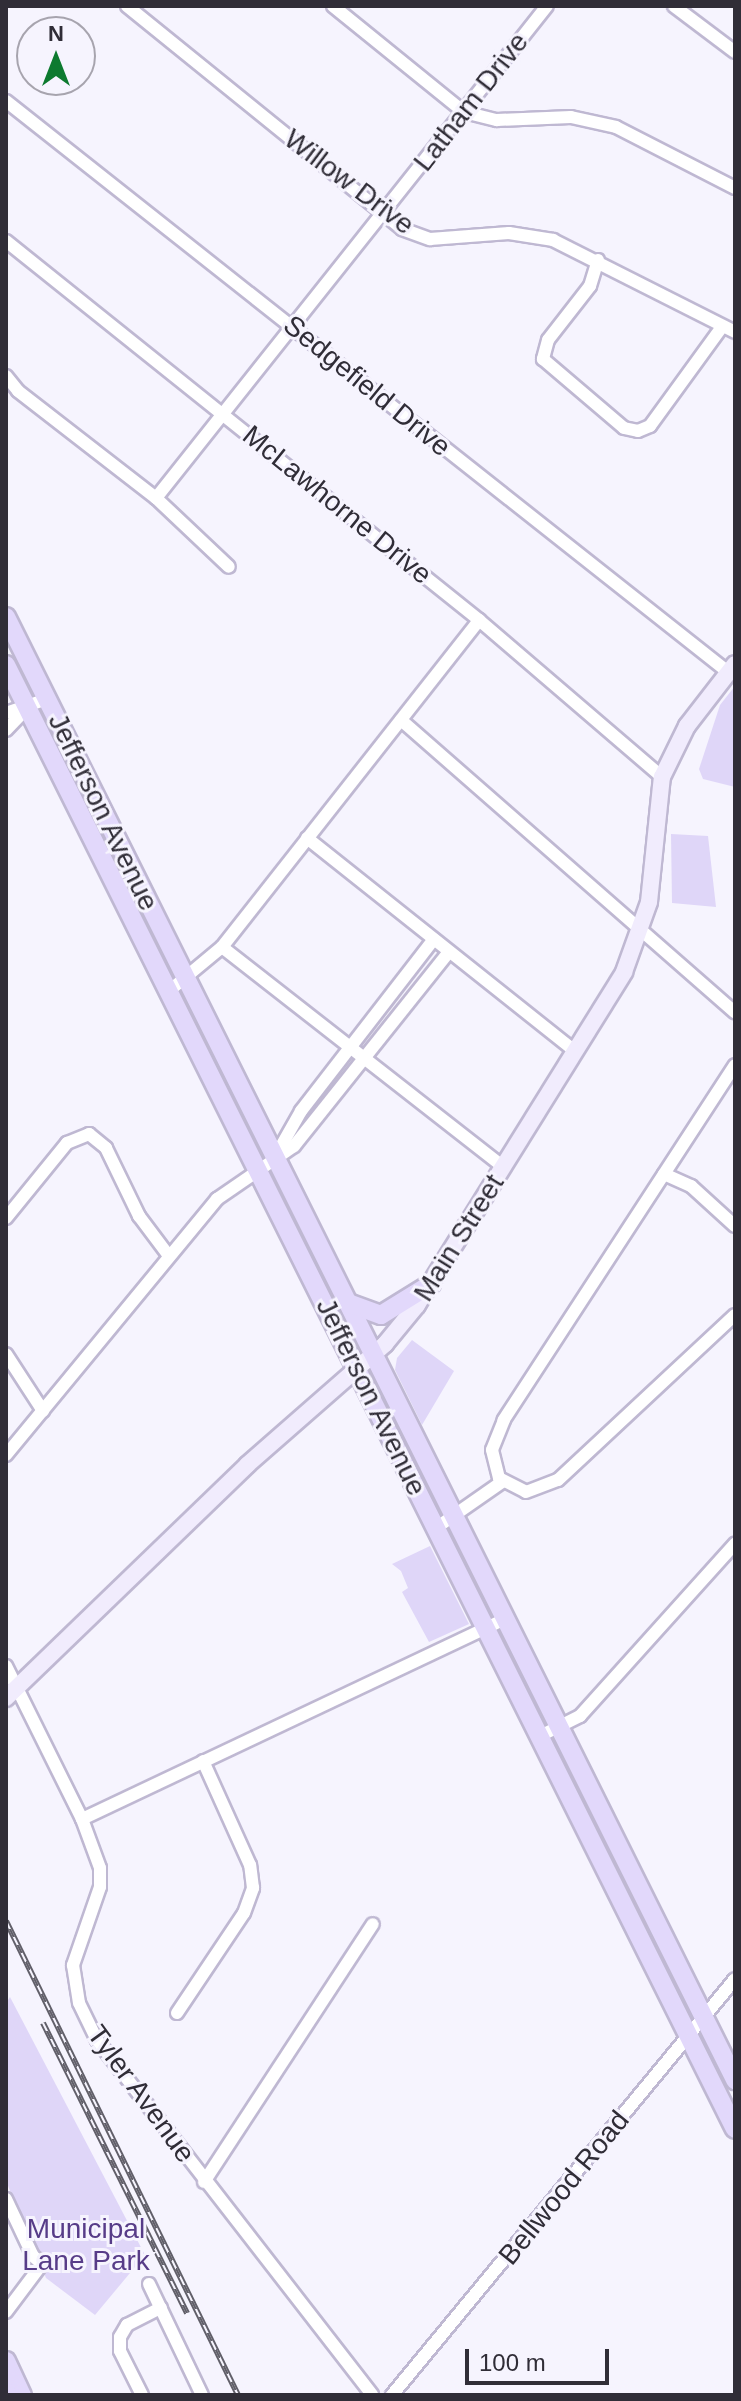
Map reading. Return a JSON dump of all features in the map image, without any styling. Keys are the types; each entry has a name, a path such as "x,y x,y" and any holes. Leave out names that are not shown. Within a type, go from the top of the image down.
{"main road":[{"name":"Jefferson Avenue","path":"6,617 735,2080"},
{"name":"Jefferson Avenue","path":"6,665 735,2129"},
{"name":"Main Street","path":"11,1693 247,1465 374,1354 431,1284 624,972 642,928 653,882 662,777 687,726 732,668"},
{"path":"348,1303 381,1315 431,1284"},
{"path":"6,2361 22,2395"}],"street":[{"name":"Willow Drive","path":"127,6 402,229 430,239 525,234 553,240 598,260 735,332"},
{"path":"333,6 464,112 497,120 571,117 616,127 735,188"},
{"path":"674,6 735,52"},
{"name":"Latham Drive","path":"156,498 464,112 542,8"},
{"name":"Sedgefield Drive","path":"6,101 732,668"},
{"name":"McLawhorne Drive","path":"7,244 224,413 479,620 662,777"},
{"path":"598,260 590,286 548,340 543,359 624,428 638,431 650,426 722,327"},
{"path":"6,376 18,391 156,498 229,567"},
{"path":"169,991 222,947 479,620"},
{"path":"6,713 47,699"},
{"path":"6,730 17,725 27,708"},
{"path":"401,720 735,1012"},
{"path":"307,838 575,1051"},
{"path":"275,1157 282,1137 434,939"},
{"path":"222,947 504,1167"},
{"path":"6,1455 217,1199 257,1168 294,1146 449,952"},
{"path":"502,1482 492,1450 504,1420 735,1065"},
{"path":"321,1084 334,1095"},
{"path":"6,1218 67,1143 89,1134 106,1148 145,1227 169,1256"},
{"path":"664,1174 691,1186 735,1226"},
{"path":"502,1482 526,1492 558,1480 735,1315"},
{"path":"6,1354 43,1411"},
{"path":"436,1528 455,1518 502,1482"},
{"path":"540,1736 580,1716 735,1544"},
{"path":"82,1819 505,1619"},
{"name":"Tyler Avenue","path":"6,1666 11,1693 96,1848 100,1887 76,1947 73,1965 79,2003 97,2040 372,2395"},
{"path":"177,2013 244,1913 253,1888 250,1865 203,1761"},
{"path":"204,2182 373,1924"},
{"name":"Bellwood Road","path":"392,2395 735,1979"},
{"path":"6,2199 33,2256 42,2264 6,2312"},
{"path":"149,2284 202,2395"},
{"path":"142,2395 120,2351 120,2337 127,2325 161,2308"}],"green space":[{"path":"735,686 735,787 703,779 699,769 720,705"},
{"path":"671,834 708,836 716,907 672,903"},
{"path":"412,1340 454,1371 422,1425 395,1370 397,1358"},
{"path":"430,1546 469,1624 429,1642 402,1592 408,1588 401,1571 392,1564"},
{"name":"Municipal Lane Park","path":"10,1997 145,2255 95,2315 46,2278 6,2181 6,2003"}],"railway":[{"path":"6,1921 238,2395"},
{"path":"43,2023 187,2313"}]}
